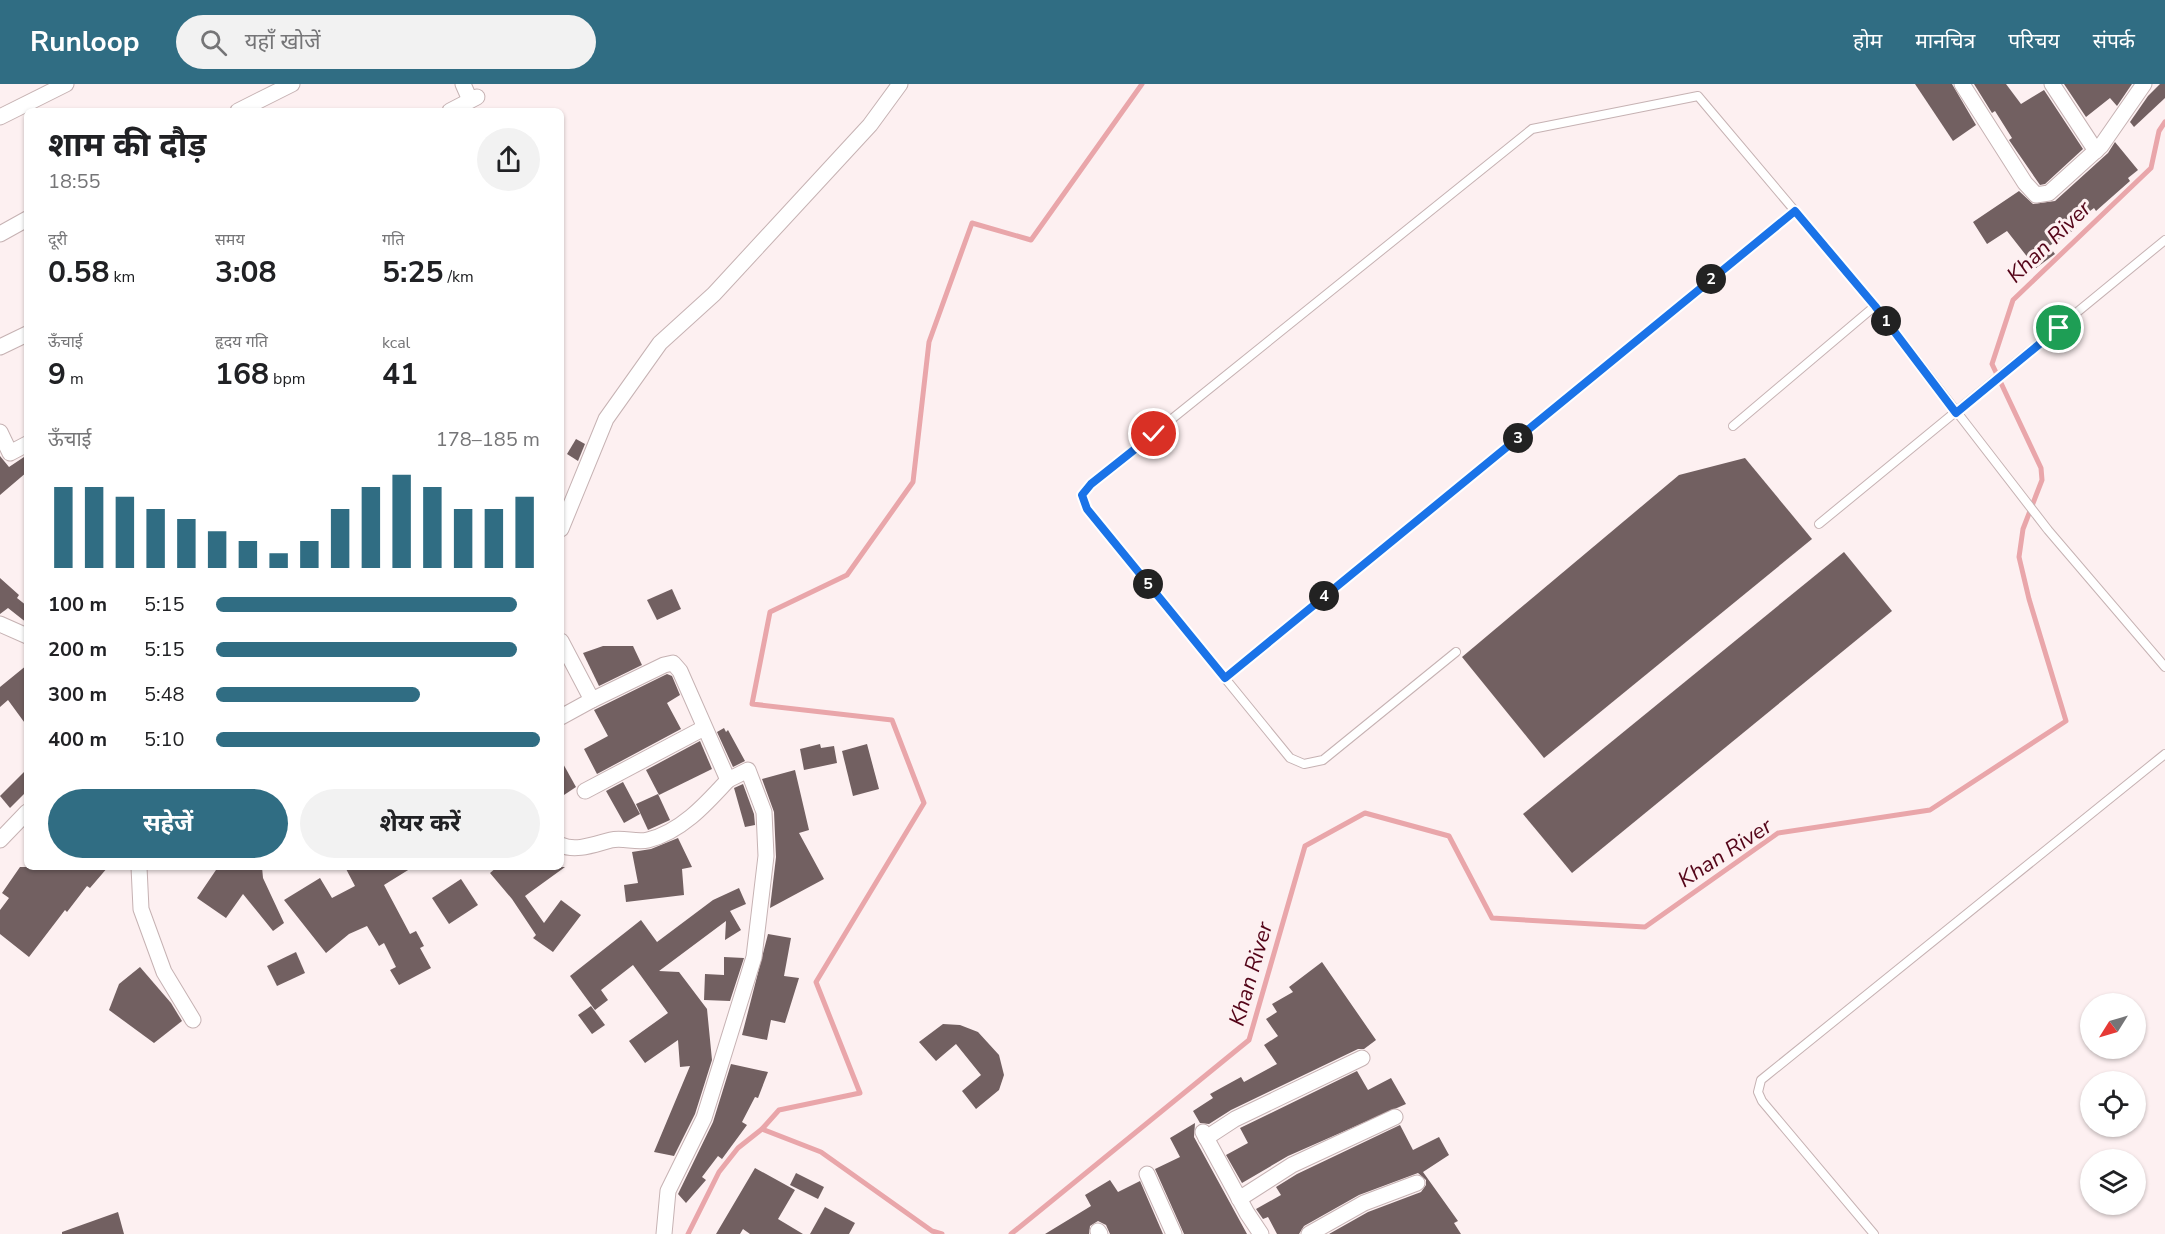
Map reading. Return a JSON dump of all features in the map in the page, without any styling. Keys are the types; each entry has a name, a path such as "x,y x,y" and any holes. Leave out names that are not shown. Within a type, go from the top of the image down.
{"street":[{"path":"0,117 66,84"},
{"path":"244,108 292,84"},
{"path":"455,108 473,98 463,84"},
{"path":"564,522 606,419 660,343 714,294 870,125 900,84"},
{"path":"1962,84 2036,195 2049,193 2096,150 2145,84"},
{"path":"2052,84 2096,150"},
{"path":"0,234 24,221"},
{"path":"0,347 24,335"},
{"path":"0,432 10,453 24,446"},
{"path":"0,624 24,635"},
{"path":"564,646 592,700"},
{"path":"564,715 664,665 673,663 680,671 728,780"},
{"path":"585,791 704,728"},
{"path":"564,846 569,848 615,839 649,840 687,820 728,780 748,770 764,812 766,856 754,957 704,1118 668,1191 664,1234"},
{"path":"0,840 24,815"},
{"path":"139,870 141,909 164,972 193,1020"},
{"path":"1261,1234 1239,1199 1205,1135 1362,1058"},
{"path":"1239,1199 1292,1165 1395,1117"},
{"path":"1147,1174 1174,1234"},
{"path":"1309,1234 1364,1203 1417,1183"}],"lane":[{"path":"1456,652 1339,749 1323,760 1304,764 1290,758 1087,509 1082,495 1091,484 1532,129 1698,96 1875,306 2048,530 2165,667"},
{"path":"1225,678 1795,211"},
{"path":"1819,524 2165,240"},
{"path":"1732,426 1875,306"},
{"path":"1874,1234 1762,1101 1758,1092 1761,1080 2165,754"}],"building":[{"path":"1915,84 1952,84 1976,125 1953,141"},
{"path":"1974,84 2006,84 2021,104 2044,90 2083,149 2045,184 2040,185 2009,140 2012,138 1995,111 1992,113"},
{"path":"2064,84 2132,84 2117,106 2110,98 2086,117"},
{"path":"2160,84 2165,84 2165,98 2134,127 2130,122 2148,96"},
{"path":"2115,142 2138,170 2128,178 2130,181 2096,211 2094,208 2074,223 2077,228 2049,246 2055,254 2036,268 2007,231 1987,244 1973,222 2019,191 2033,204 2055,201 2108,153"},
{"path":"576,439 585,444 578,461 567,454"},
{"path":"0,456 9,467 24,457 24,475 0,495"},
{"path":"1745,458 1812,539 1544,758 1462,657 1679,475"},
{"path":"1844,552 1892,611 1572,873 1523,814"},
{"path":"0,578 19,595 17,598 24,604 24,621 8,608 0,614"},
{"path":"672,589 681,609 657,620 647,600"},
{"path":"603,646 633,646 642,665 599,686 583,653"},
{"path":"24,667 24,722 8,700 0,707 0,687"},
{"path":"667,674 672,676 680,695 667,703 681,729 597,774 584,749 608,736 594,710"},
{"path":"724,728 726,732 728,730 745,761 733,767 717,732"},
{"path":"700,741 712,769 659,795 646,770"},
{"path":"820,744 821,748 834,746 837,763 804,770 800,749"},
{"path":"867,744 879,789 853,796 842,751"},
{"path":"564,765 576,787 564,795"},
{"path":"795,770 809,830 799,833 824,879 770,908 776,857 774,812 762,779"},
{"path":"24,772 24,794 10,808 0,796"},
{"path":"623,782 640,814 624,823 606,791"},
{"path":"743,784 754,814 755,825 745,827 734,788"},
{"path":"658,794 670,820 648,830 636,804"},
{"path":"678,838 692,867 682,869 684,895 626,902 624,885 638,883 632,852 651,849"},
{"path":"20,867 24,867 24,870 105,870 90,888 87,886 67,912 65,910 29,957 0,934 0,910 9,898 2,893"},
{"path":"216,870 262,870 263,878 284,923 273,931 243,894 226,918 197,898"},
{"path":"347,870 408,870 384,885 410,934 416,931 424,946 420,948 431,968 399,985 390,970 396,967 384,943 379,946 367,926 349,934 326,953 284,900 320,878 332,898 355,886"},
{"path":"494,870 561,870 525,896 544,923 561,900 581,915 553,952 533,938 536,935 512,899 490,873"},
{"path":"461,879 478,905 449,924 432,898"},
{"path":"739,888 746,904 730,911 741,930 725,940 726,921 659,971 679,972 707,1009 712,1060 695,1114 674,1156 654,1152 690,1066 680,1067 678,1040 645,1063 629,1041 668,1013 633,965 601,990 608,1000 595,1010 570,976 641,920 657,942 713,900"},
{"path":"768,934 791,938 784,976 799,978 785,1023 771,1020 767,1040 742,1035"},
{"path":"296,952 305,973 277,986 267,966"},
{"path":"724,957 744,958 730,1001 704,1000 705,974 724,975"},
{"path":"1322,962 1376,1040 1364,1049 1358,1049 1231,1110 1209,1124 1200,1123 1193,1111 1213,1098 1210,1094 1241,1077 1244,1082 1277,1064 1264,1045 1278,1036 1266,1019 1277,1012 1272,1004 1293,992 1289,987"},
{"path":"140,967 171,1003 182,1021 154,1043 109,1010 119,984"},
{"path":"591,1006 605,1025 592,1034 578,1015"},
{"path":"943,1024 960,1025 978,1032 999,1055 1004,1075 999,1090 976,1109 962,1091 981,1075 956,1044 936,1061 919,1042"},
{"path":"731,1064 768,1072 758,1098 755,1097 742,1122 747,1125 722,1159 718,1156 702,1177 706,1180 686,1203 678,1194 713,1122"},
{"path":"1357,1071 1368,1090 1391,1078 1406,1104 1288,1156 1242,1183 1226,1155 1248,1143 1240,1128"},
{"path":"1195,1123 1194,1137 1247,1234 1184,1234 1155,1169 1180,1157 1170,1138"},
{"path":"1400,1125 1413,1150 1439,1137 1449,1155 1423,1172 1458,1221 1454,1223 1461,1234 1329,1234 1368,1212 1421,1192 1426,1185 1426,1180 1418,1173 1359,1195 1304,1226 1299,1234 1277,1234 1268,1217 1263,1219 1256,1209 1281,1195 1276,1187 1297,1174"},
{"path":"755,1168 795,1190 778,1219 803,1234 750,1234 743,1229 740,1234 716,1234"},
{"path":"796,1173 824,1187 818,1199 790,1185"},
{"path":"1110,1180 1118,1192 1140,1181 1163,1234 1110,1234 1106,1225 1098,1221 1090,1226 1089,1234 1045,1234 1091,1206 1085,1195"},
{"path":"825,1207 855,1223 849,1234 810,1234"},
{"path":"118,1212 124,1234 62,1234 62,1232"}],"waterway":[{"path":"688,1234 719,1172 738,1148 762,1129 779,1110 860,1093 816,982 924,803 892,720 752,704 770,612 847,575 913,482 929,342 972,223 1031,240 1142,84"},
{"name":"Khan River","path":"1011,1234 1249,1040 1305,846 1365,813 1449,836 1492,918 1645,927 1778,833 1930,810 2066,721 2029,599 2019,557 2023,529 2042,480 2041,468 1992,364 2013,300 2151,168 2159,131 2165,122"},
{"name":"Khan River","path":"762,1129 821,1152 932,1231 942,1234"}],"route":[{"path":"1154,434 1091,484 1082,495 1087,509 1225,678 1795,211 1875,306 1956,413 2059,328"}]}
